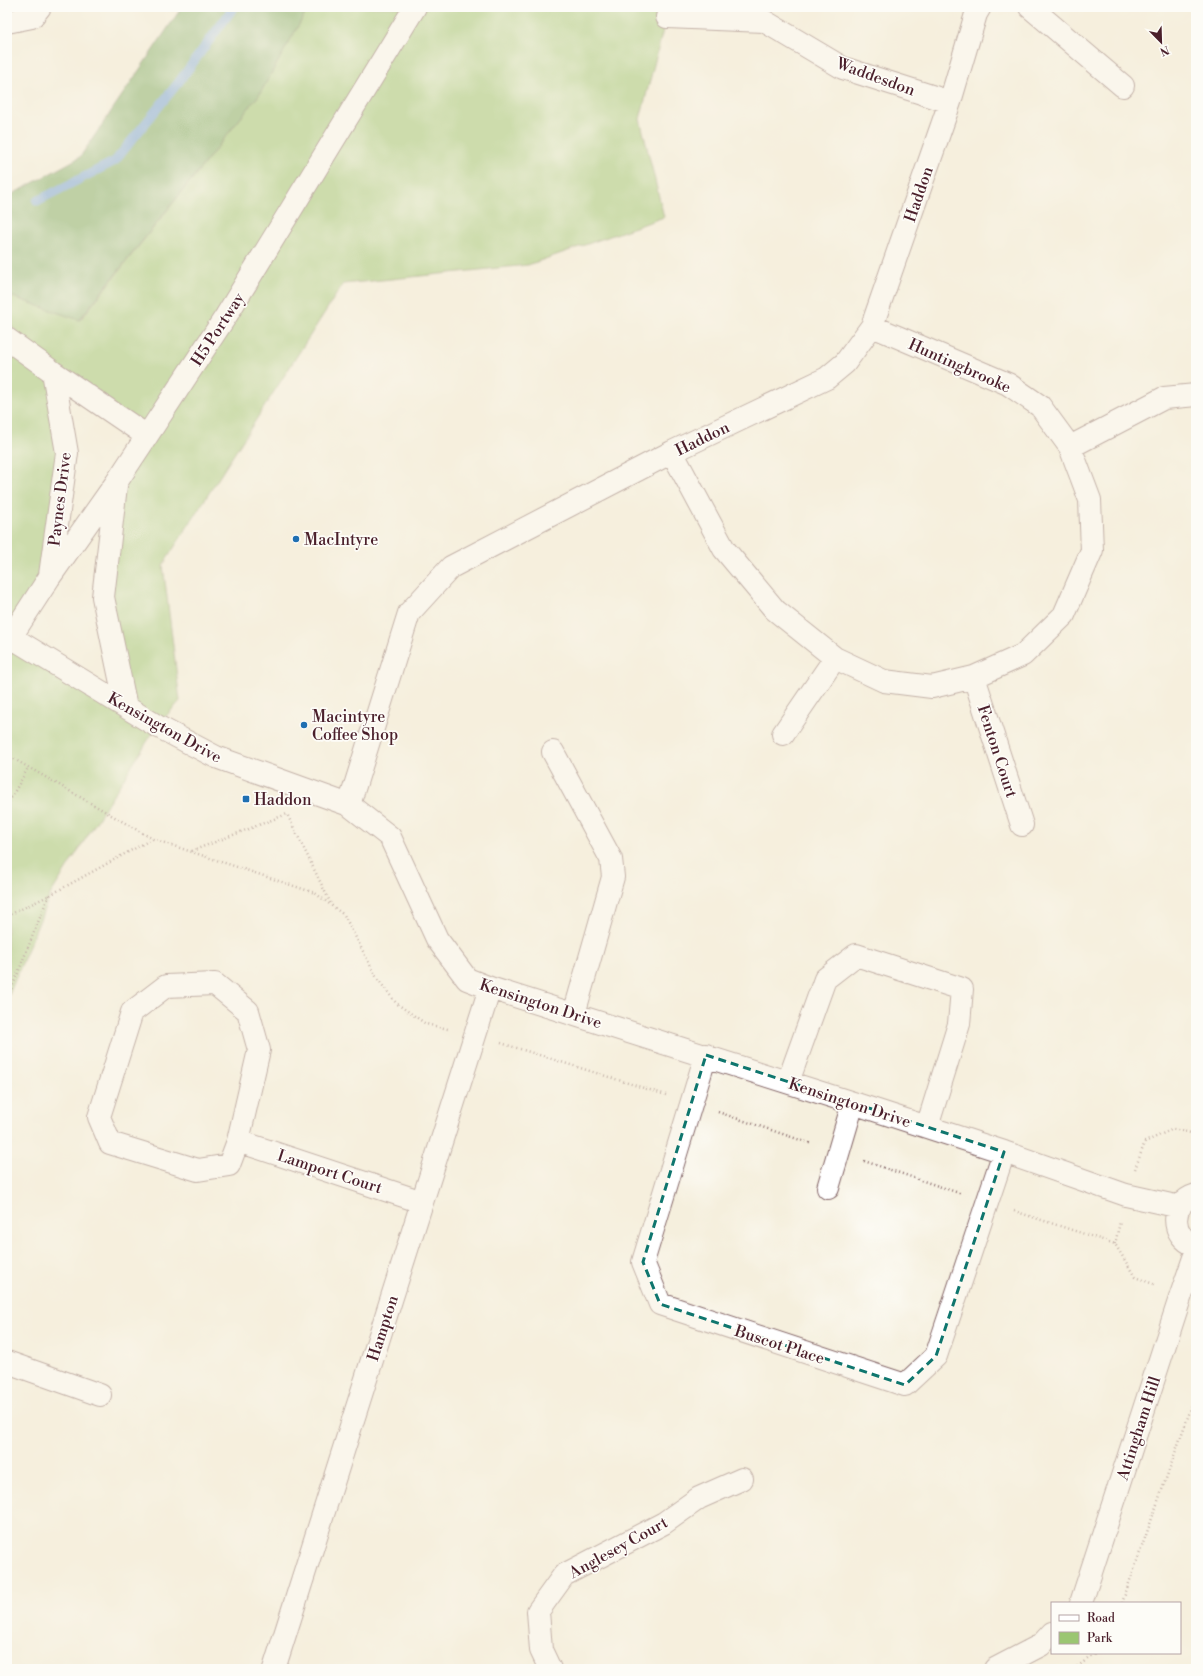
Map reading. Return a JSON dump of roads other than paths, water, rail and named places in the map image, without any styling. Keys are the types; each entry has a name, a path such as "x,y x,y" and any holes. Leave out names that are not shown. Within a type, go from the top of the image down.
{"street":[{"path":"7,22 32,17 40,7"},
{"name":"H5 Portway","path":"9,640 49,578 116,483 226,316 415,7"},
{"name":"Haddon","path":"349,805 409,613 451,567 672,452 827,378 845,363 872,326 950,102 976,14 980,7"},
{"path":"1030,7 1122,86"},
{"name":"Waddesdon","path":"667,17 764,21 843,68 950,102"},
{"name":"Huntingbrooke","path":"672,452 724,549 775,610 835,658 884,682 932,687 974,677 1023,655 1064,615 1092,550 1090,500 1070,447 1040,406 1008,384 872,326"},
{"path":"7,339 147,436"},
{"name":"Paynes Drive","path":"49,578 67,452 53,372"},
{"path":"1070,447 1164,398 1196,395"},
{"path":"116,483 104,596 126,707"},
{"name":"Kensington Drive","path":"9,640 157,726 216,757 349,805 390,837 437,939 467,979 490,988 706,1055 1004,1152 1126,1194 1188,1201"},
{"path":"783,734 835,658"},
{"name":"Fenton Court","path":"974,677 1022,825"},
{"path":"553,752 611,859 613,877 574,1014"},
{"path":"788,1082 825,979 856,955 962,989 959,1024 927,1127"},
{"path":"215,984 248,1010 259,1050 238,1141 229,1165 198,1170 110,1143 99,1117 132,1012 166,986 215,984"},
{"name":"Hampton","path":"274,1669 490,988"},
{"name":"Buscot Place","path":"706,1055 644,1262 660,1304 905,1385 936,1356 1004,1152"},
{"path":"828,1188 852,1103"},
{"name":"Lamport Court","path":"238,1141 422,1202"},
{"path":"1188,1201 1176,1215 1176,1223 1178,1232 1183,1238 1190,1244 1196,1246"},
{"name":"Attingham Hill","path":"1081,1602 1196,1252"},
{"path":"7,1362 100,1395"},
{"name":"Anglesey Court","path":"550,1669 540,1650 538,1611 564,1575 664,1523 700,1498 742,1479"},
{"path":"995,1669 1041,1645 1051,1634"}],"waterway":[{"path":"37,201 115,161 178,83 234,7"}],"place":[{"name":"MacIntyre","path":"296,539"},
{"name":"Macintyre Coffee Shop","path":"304,725"},
{"name":"Haddon","path":"246,799"}]}
